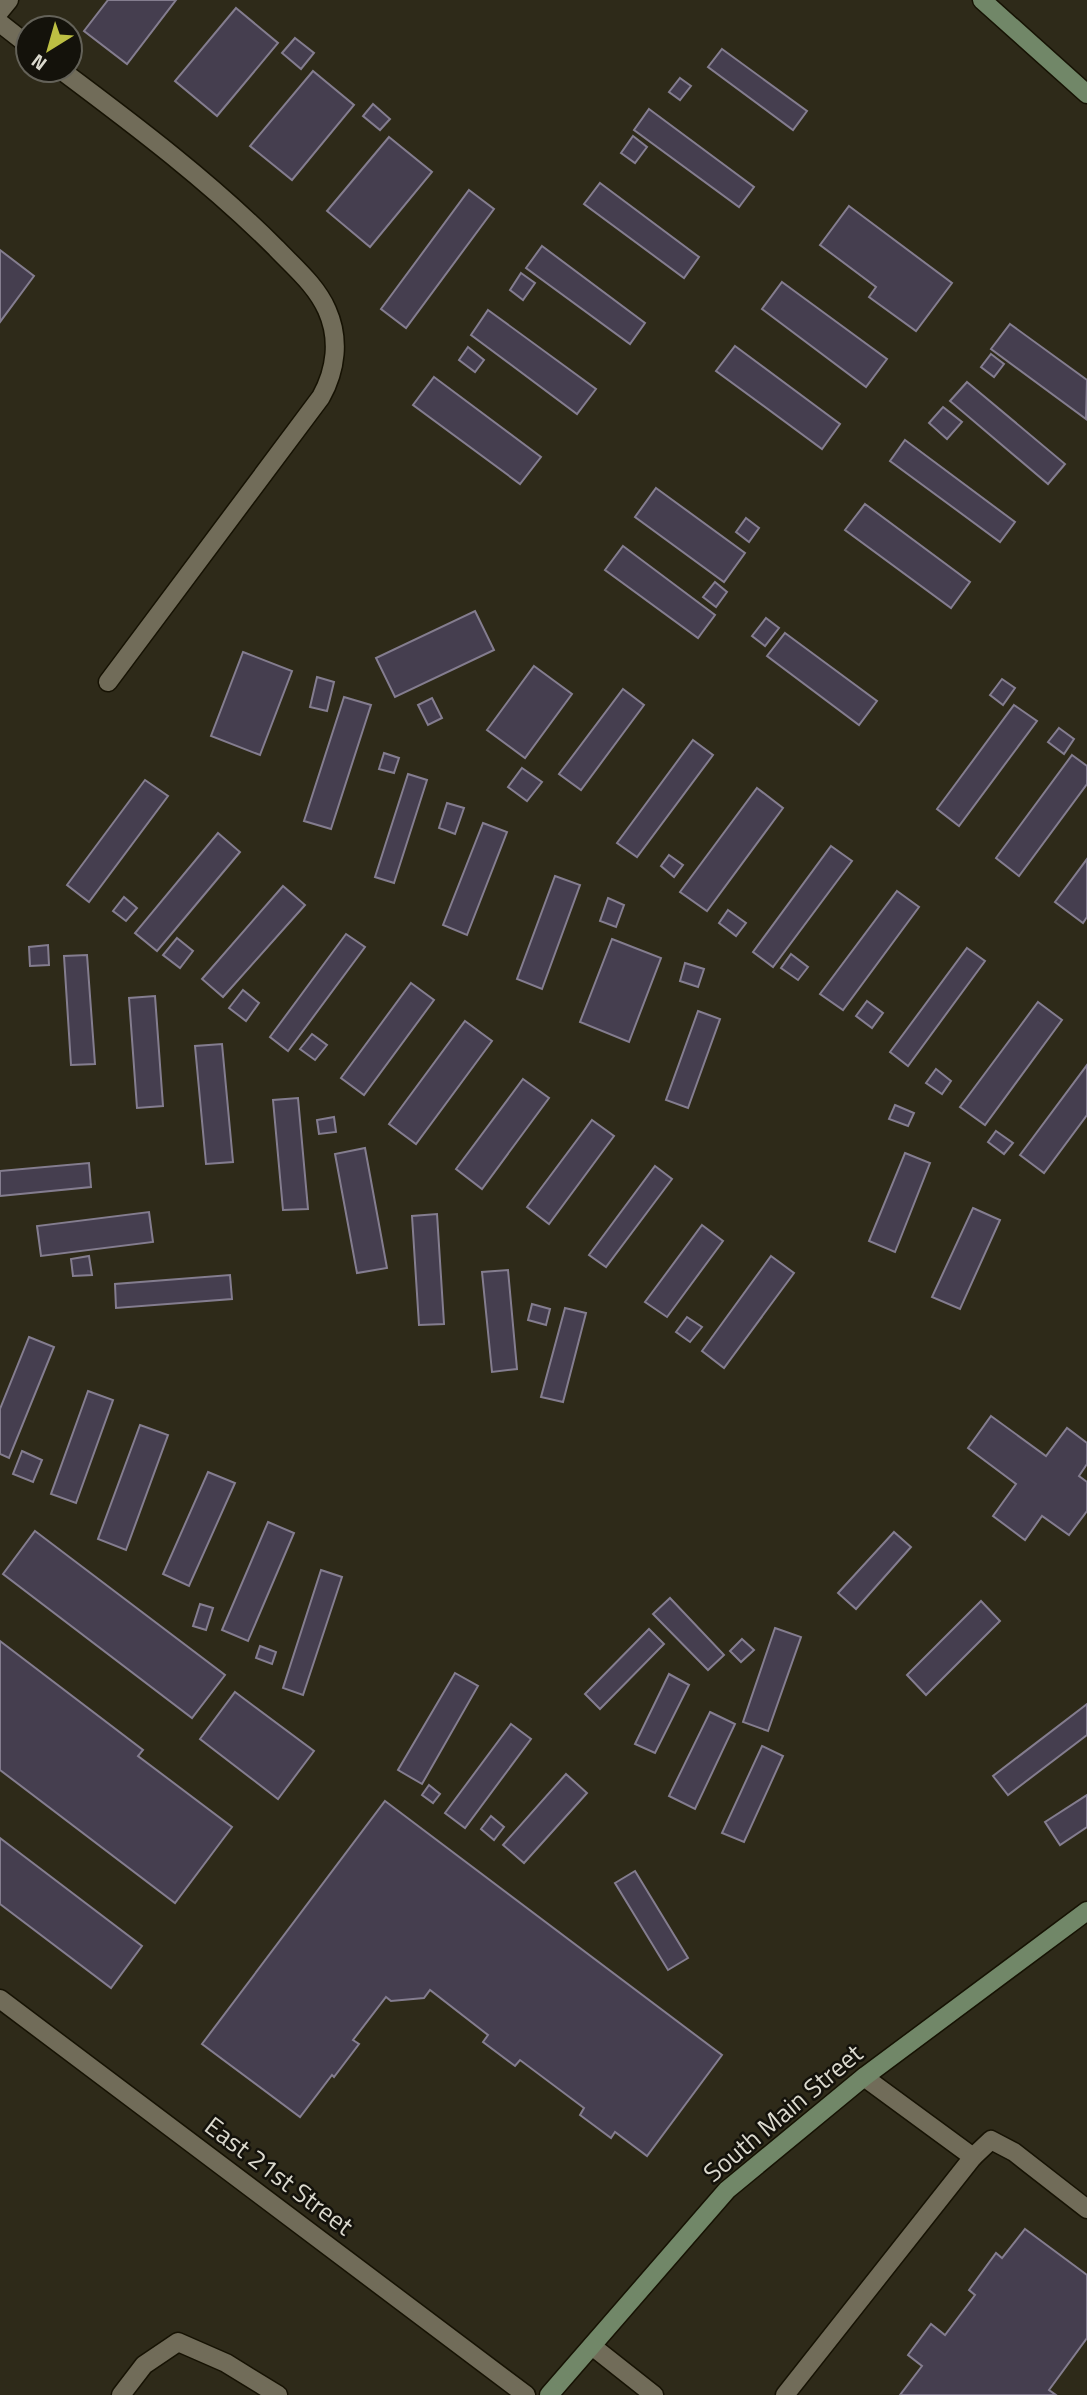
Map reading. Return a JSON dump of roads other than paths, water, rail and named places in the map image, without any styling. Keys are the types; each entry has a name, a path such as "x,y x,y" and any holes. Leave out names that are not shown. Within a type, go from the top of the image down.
{"main road":[{"path":"982,0 1087,94"},
{"name":"South Main Street","path":"549,2395 727,2190 864,2077 1087,1911"}],"street":[{"path":"0,12 9,0"},
{"path":"0,23 14,34"},
{"path":"79,84 211,187 287,259 321,298 331,322 335,348 332,373 321,397 108,682"},
{"name":"East 21st Street","path":"0,1999 526,2395"},
{"path":"864,2077 973,2157"},
{"path":"785,2395 973,2157 991,2140 1014,2152 1087,2209"},
{"path":"121,2395 144,2365 178,2342 226,2363 278,2395"},
{"path":"592,2346 654,2395"}]}
